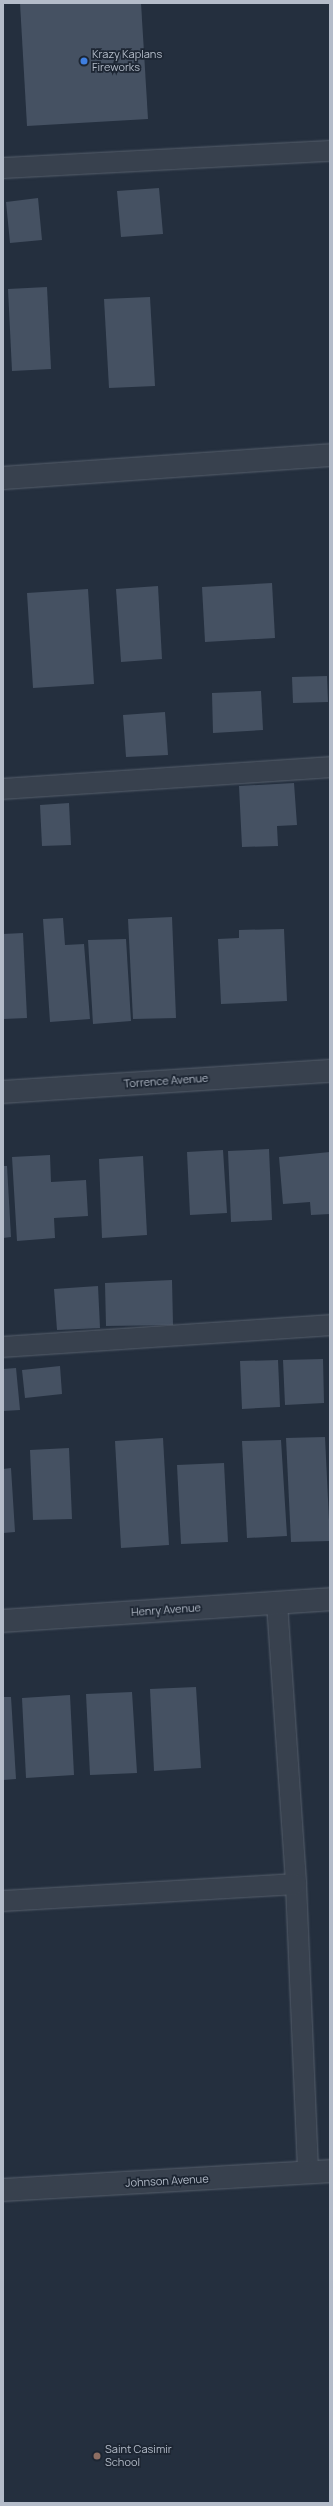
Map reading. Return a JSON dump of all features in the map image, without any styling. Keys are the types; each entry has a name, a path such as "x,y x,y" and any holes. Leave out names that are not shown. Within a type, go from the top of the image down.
{"street":[{"path":"3,478 330,455"},
{"name":"Torrence Avenue","path":"3,1092 330,1071"},
{"name":"Henry Avenue","path":"3,1621 330,1599"},
{"name":"Johnson Avenue","path":"3,2190 330,2171"}],"lane":[{"path":"3,168 330,152"},
{"path":"3,789 330,768"},
{"path":"3,1347 330,1325"},
{"path":"277,1603 296,1884 308,2172"},
{"path":"3,1901 296,1884"}],"building":[{"name":"Krazy Kaplans Fireworks","path":"20,3 141,3 148,119 27,126"},
{"path":"159,188 163,234 121,237 117,191"},
{"path":"38,198 42,240 10,243 6,202"},
{"path":"47,287 51,369 12,371 8,289"},
{"path":"150,297 155,386 109,388 104,299"},
{"path":"272,583 275,638 205,642 202,587"},
{"path":"158,586 162,659 121,662 116,589"},
{"path":"88,589 94,684 33,688 27,593"},
{"path":"327,676 328,702 293,703 292,677"},
{"path":"261,691 263,730 213,733 212,693"},
{"path":"165,712 168,755 126,757 123,715"},
{"path":"294,783 297,825 277,826 278,846 242,847 239,786"},
{"path":"69,803 71,845 42,846 40,805"},
{"path":"172,917 176,1018 133,1019 128,919"},
{"path":"63,918 65,945 84,944 90,1019 50,1022 43,919"},
{"path":"284,929 287,1001 221,1004 218,939 239,938 239,930"},
{"path":"23,933 27,1018 3,1019 3,934"},
{"path":"126,939 131,1021 93,1024 88,940"},
{"path":"269,1149 272,1220 231,1222 228,1151"},
{"path":"223,1150 227,1213 190,1215 187,1152"},
{"path":"330,1152 330,1214 311,1215 310,1202 283,1204 279,1157"},
{"path":"50,1155 51,1182 86,1180 88,1216 54,1218 55,1238 17,1241 12,1157"},
{"path":"143,1156 147,1235 102,1238 99,1159"},
{"path":"3,1166 7,1166 11,1237 3,1238"},
{"path":"172,1280 173,1325 106,1326 105,1283"},
{"path":"98,1286 100,1328 57,1330 54,1289"},
{"path":"323,1359 324,1403 285,1405 283,1360"},
{"path":"278,1360 280,1407 242,1409 240,1361"},
{"path":"60,1366 62,1394 25,1398 22,1370"},
{"path":"16,1368 20,1410 3,1411 3,1369"},
{"path":"325,1437 330,1541 291,1542 286,1438"},
{"path":"163,1438 169,1545 121,1548 115,1441"},
{"path":"281,1440 287,1536 247,1538 242,1441"},
{"path":"69,1448 72,1519 33,1520 30,1450"},
{"path":"224,1463 228,1542 181,1544 177,1465"},
{"path":"11,1468 15,1532 3,1533 3,1469"},
{"path":"196,1687 201,1768 154,1771 150,1689"},
{"path":"132,1692 137,1773 90,1775 86,1694"},
{"path":"70,1695 74,1775 26,1778 22,1698"},
{"path":"3,1697 11,1697 16,1779 3,1780"}],"place":[{"name":"Krazy Kaplans Fireworks","path":"84,61"},
{"name":"Saint Casimir School","path":"97,2456"}]}
